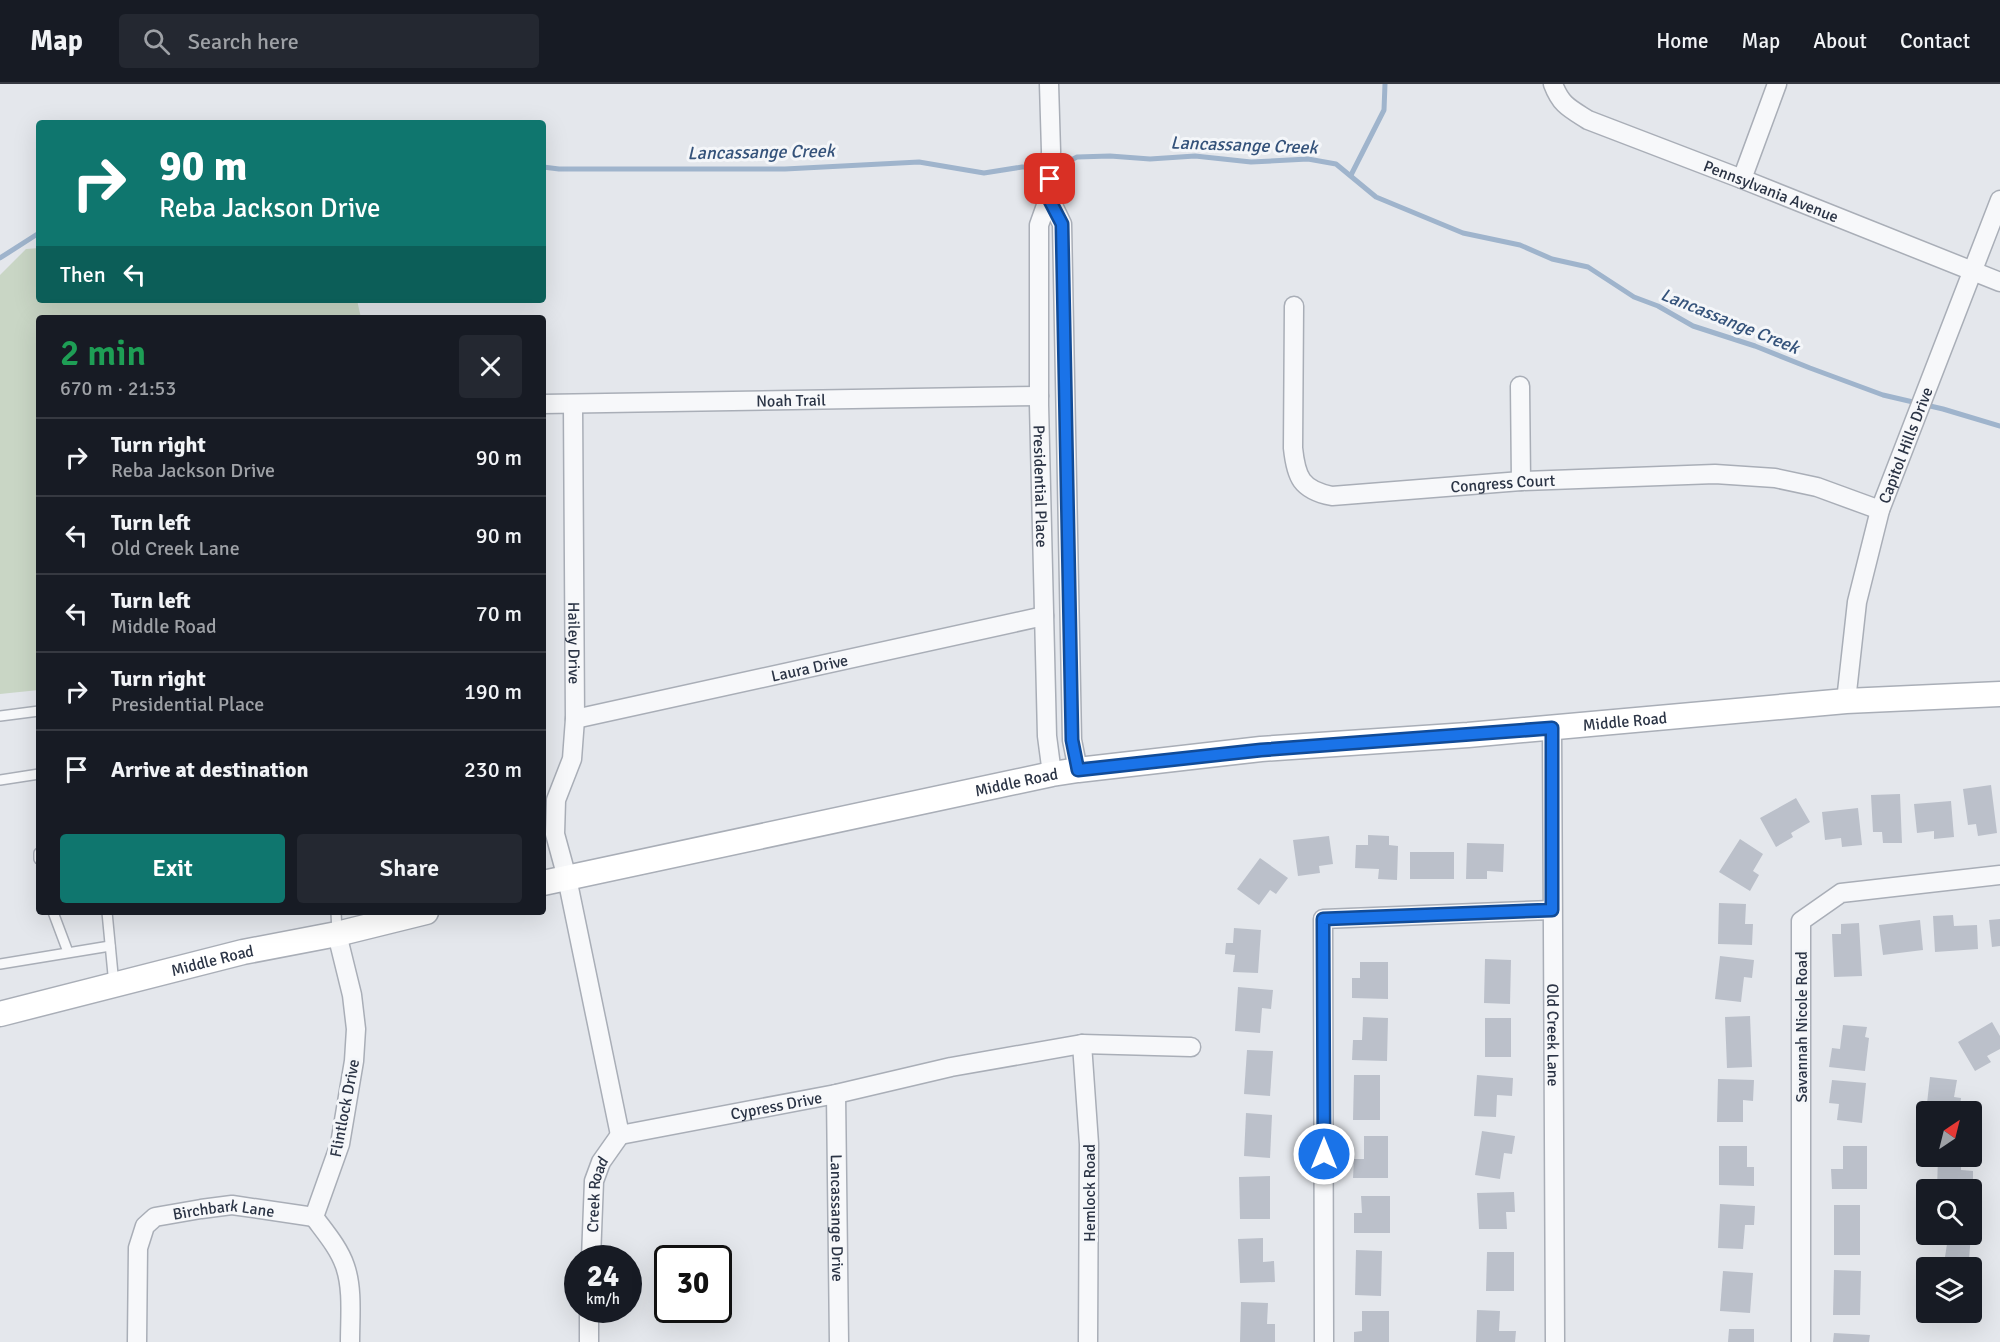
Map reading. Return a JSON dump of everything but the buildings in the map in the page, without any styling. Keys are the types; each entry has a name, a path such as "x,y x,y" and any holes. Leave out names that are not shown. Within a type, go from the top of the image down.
{"main road":[{"name":"Middle Road","path":"546,882 1078,770 1261,750 1552,728 1846,701 2000,694"},
{"name":"Middle Road","path":"0,1014 243,952 336,923 401,915"}],"street":[{"name":"Presidential Place","path":"1049,84 1051,151 1049,188 1039,225 1039,396 1047,736 1052,774"},
{"name":"Pennsylvania Avenue","path":"1553,84 1559,98 1570,109 1588,120 2000,282"},
{"path":"1742,179 1777,84"},
{"name":"Presidential Place","path":"1049,188 1062,224 1072,740 1078,770"},
{"name":"Capitol Hills Drive","path":"1846,701 1857,602 1880,510 2000,200"},
{"name":"Congress Court","path":"1294,306 1293,448 1295,472 1306,486 1320,494 1332,496 1521,481 1715,474 1775,478 1817,487 1880,510"},
{"path":"1520,386 1521,481"},
{"name":"Noah Trail","path":"546,404 1039,396"},
{"name":"Hailey Drive","path":"567,878 555,834 556,800 572,759 575,719 573,405"},
{"name":"Laura Drive","path":"575,719 1044,616"},
{"name":"Old Creek Lane","path":"1552,728 1555,1342"},
{"name":"Savannah Nicole Road","path":"1801,1342 1801,921 1841,892 2000,875"},
{"path":"567,878 620,1135"},
{"path":"1324,1342 1323,919 1552,910"},
{"name":"Flintlock Drive","path":"314,1217 340,1144 354,1061 356,1029 352,995 336,923"},
{"name":"Cypress Drive","path":"620,1135 836,1094 951,1067 1082,1044 1191,1047"},
{"name":"Hemlock Road","path":"1082,1044 1089,1144 1088,1342"},
{"name":"Lancassange Drive","path":"836,1094 839,1342"},
{"name":"Creek Road","path":"592,1245 594,1181 601,1162 620,1135"},
{"name":"Birchbark Lane","path":"137,1342 138,1248 145,1226 155,1217 232,1206 314,1217"},
{"path":"314,1217 330,1238 345,1266 350,1294 350,1342"},
{"path":"589,1323 589,1342"}],"lane":[{"path":"0,716 36,711"},
{"path":"0,780 36,774"},
{"path":"54,915 68,952"},
{"path":"107,915 114,985"},
{"path":"0,964 110,946"}],"green space":[{"path":"36,248 36,303 358,303 360,315 36,315 36,690 0,694 0,275 26,249"}],"waterway":[{"path":"1351,175 1384,110 1385,84"},
{"name":"Lancassange Creek","path":"546,167 785,169 919,162 984,173 1022,167 1057,167 1077,157 1110,156 1150,159 1195,156 1251,162 1308,159 1336,164 1376,197 1463,233 1520,245 1552,259 1588,267 1634,297 1658,306 1693,326 1755,346 1883,395 1943,409 2000,426"},
{"name":"Lancassange Creek","path":"0,258 36,235"}],"route":[{"path":"1050,179 1048,197 1062,224 1072,740 1078,770 1261,750 1552,728 1552,910 1323,919 1324,1154"}]}
